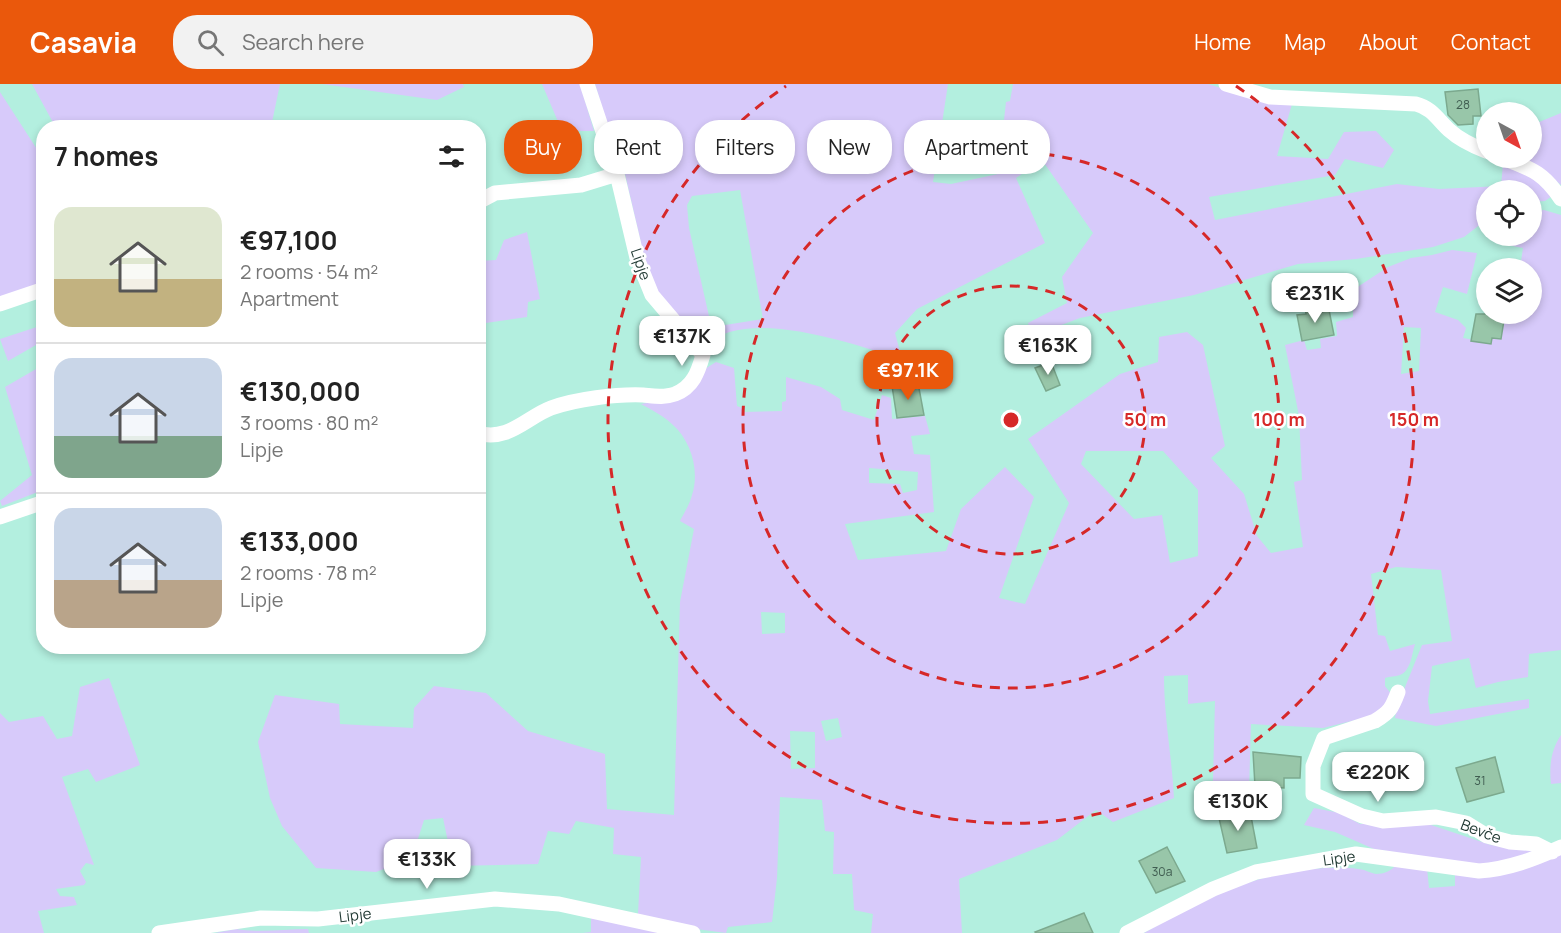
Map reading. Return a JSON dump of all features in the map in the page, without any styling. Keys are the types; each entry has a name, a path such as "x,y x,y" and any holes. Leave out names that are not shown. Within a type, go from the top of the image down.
{"street":[{"name":"Lipje","path":"587,84 599,120"},
{"path":"1226,84 1270,97 1416,104 1427,107 1450,131 1476,147"},
{"path":"1529,168 1549,181 1561,199"},
{"name":"Lipje","path":"486,435 508,432 552,408 594,399 673,395 686,388 698,375 703,355 652,295 637,258 617,174"},
{"path":"486,198 495,193 581,185 617,174"},
{"path":"0,304 36,291"},
{"path":"0,517 36,505"},
{"name":"Bevče","path":"1398,692 1392,709 1382,717 1324,738 1313,766 1313,794 1362,816 1383,821 1436,817 1466,823 1486,836 1556,849"},
{"name":"Lipje","path":"1127,933 1213,889 1256,872 1356,854 1479,871 1498,870 1525,863 1556,849"},
{"name":"Lipje","path":"159,933 261,918 318,919 495,899 560,904 693,933"}],"shaded area":[{"path":"32,84 280,84 272,120 52,120"},
{"path":"322,84 463,84 464,87 437,100"},
{"path":"542,84 580,84 594,131 582,131 582,120 557,120"},
{"path":"595,84 948,84 942,120 904,120 904,174 934,174 933,182 951,184 998,174 1022,174 1016,178 1045,243 917,309 895,333 902,359 830,338 773,328 746,329 723,334 705,346 699,346 658,298 646,265 625,174 683,174 683,120 606,120","holes":["740,190 763,319 711,325 689,228 687,205 692,196"]},
{"path":"1013,84 1208,84 1262,101 1292,104 1277,156 1328,159 1344,132 1376,131 1394,150 1383,168 1345,159 1335,175 1209,197 1215,220 1397,184 1439,189 1476,187 1476,228 1464,237 1433,247 1356,259 1298,264 1194,295 1080,318 1032,336 1028,323 1067,303 1062,277 1093,233 1050,171 1050,120 1004,120 1006,102 1010,101"},
{"path":"0,92 36,148 36,287 0,298"},
{"path":"1561,113 1561,185 1534,168 1542,168 1542,121"},
{"path":"1503,168 1512,168 1535,180 1502,180"},
{"path":"1542,186 1552,196 1542,201"},
{"path":"1542,210 1561,215 1561,650 1529,654 1528,677 1476,688 1469,658 1432,666 1428,701 1430,714 1529,699 1529,708 1436,726 1395,718 1397,707 1422,645 1452,641 1441,570 1396,567 1371,574 1378,635 1385,636 1390,651 1415,644 1407,670 1400,675 1385,678 1385,686 1392,695 1391,703 1372,716 1323,728 1251,724 1249,791 1220,795 1218,811 1209,813 1213,780 1215,701 1188,704 1188,675 1164,676 1174,798 1113,822 1096,810 1057,840 959,879 962,933 871,933 873,914 854,910 852,874 833,874 834,832 825,831 822,800 780,797 777,878 772,922 728,927 726,933 689,928 638,914 641,857 613,854 614,828 576,821 569,834 548,831 538,864 453,866 443,818 424,820 416,845 406,861 376,872 316,868 282,826 270,798 258,742 275,695 339,704 340,724 413,728 414,708 434,686 486,693 528,731 605,754 607,809 674,815 680,602 694,529 680,521 692,495 695,476 692,457 685,439 666,419 641,404 652,402 716,362 734,368 737,406 742,408 743,412 782,411 782,402 786,401 786,377 821,387 840,399 842,410 874,420 882,395 891,398 892,419 925,416 930,434 911,436 914,454 930,455 934,512 845,524 858,560 946,551 961,509 1005,467 1034,497 999,598 1025,604 1069,503 1028,439 1120,374 1158,362 1159,337 1187,332 1203,345 1225,446 1211,458 1244,494 1257,536 1271,553 1303,547 1294,482 1302,480 1299,416 1285,345 1304,340 1307,350 1321,348 1320,339 1337,336 1336,322 1353,317 1353,296 1359,286 1388,267 1411,258 1452,250 1477,253 1467,294 1443,287 1435,312 1458,320 1466,328 1463,338 1491,343 1492,335 1500,336 1501,324 1542,324 1542,258 1522,258 1523,248 1513,246 1542,246","holes":["1404,327 1421,328 1419,371 1401,374","1086,451 1163,451 1198,490 1198,556 1170,563 1162,515 1134,519 1081,464","869,468 918,472 917,490 903,493 900,484 869,483","761,612 785,613 785,633 762,634","838,718 842,737 826,741 821,721","790,731 815,732 815,768 791,769"]},
{"path":"527,232 540,299 528,302 527,317 486,323 486,261 496,260 504,240"},
{"path":"36,327 36,345 8,361 0,339"},
{"path":"36,369 36,493 2,506 0,501 32,475 5,387"},
{"path":"109,678 140,765 96,782 88,769 62,777 94,865 86,863 80,871 86,882 84,885 56,889 60,896 74,897 77,905 38,911 44,933 0,933 0,713 9,722 43,716 57,739 72,736 80,687"},
{"path":"1561,735 1561,783 1551,784 1552,758"},
{"path":"1314,808 1340,813 1360,824 1428,824 1491,845 1539,849 1489,867 1374,849 1335,832 1304,825"},
{"path":"1561,854 1561,933 1144,933 1183,911 1225,892 1290,872 1341,868 1360,869 1376,874 1387,872 1396,865 1427,868 1429,888 1455,886 1455,874"},
{"path":"591,916 671,933 583,933 591,932"},
{"path":"236,929 263,931 308,929 309,933 215,933"}],"building":[{"path":"1478,89 1479,102 1476,102 1476,116 1473,116 1473,124 1458,125 1448,115 1445,92"},
{"path":"1320,305 1321,312 1329,310 1334,335 1302,341 1297,315 1306,314 1305,307"},
{"path":"1476,314 1476,324 1503,324 1501,339 1492,338 1491,344 1471,341"},
{"path":"1051,362 1060,385 1046,391 1035,368"},
{"path":"918,383 924,415 897,418 892,386"},
{"path":"1253,752 1301,757 1300,778 1284,778 1284,788 1255,786"},
{"path":"1495,757 1504,792 1467,802 1456,768"},
{"path":"1250,811 1257,848 1227,853 1219,818"},
{"path":"1167,847 1185,881 1156,893 1139,861"},
{"path":"1084,913 1093,933 1035,932"}]}
